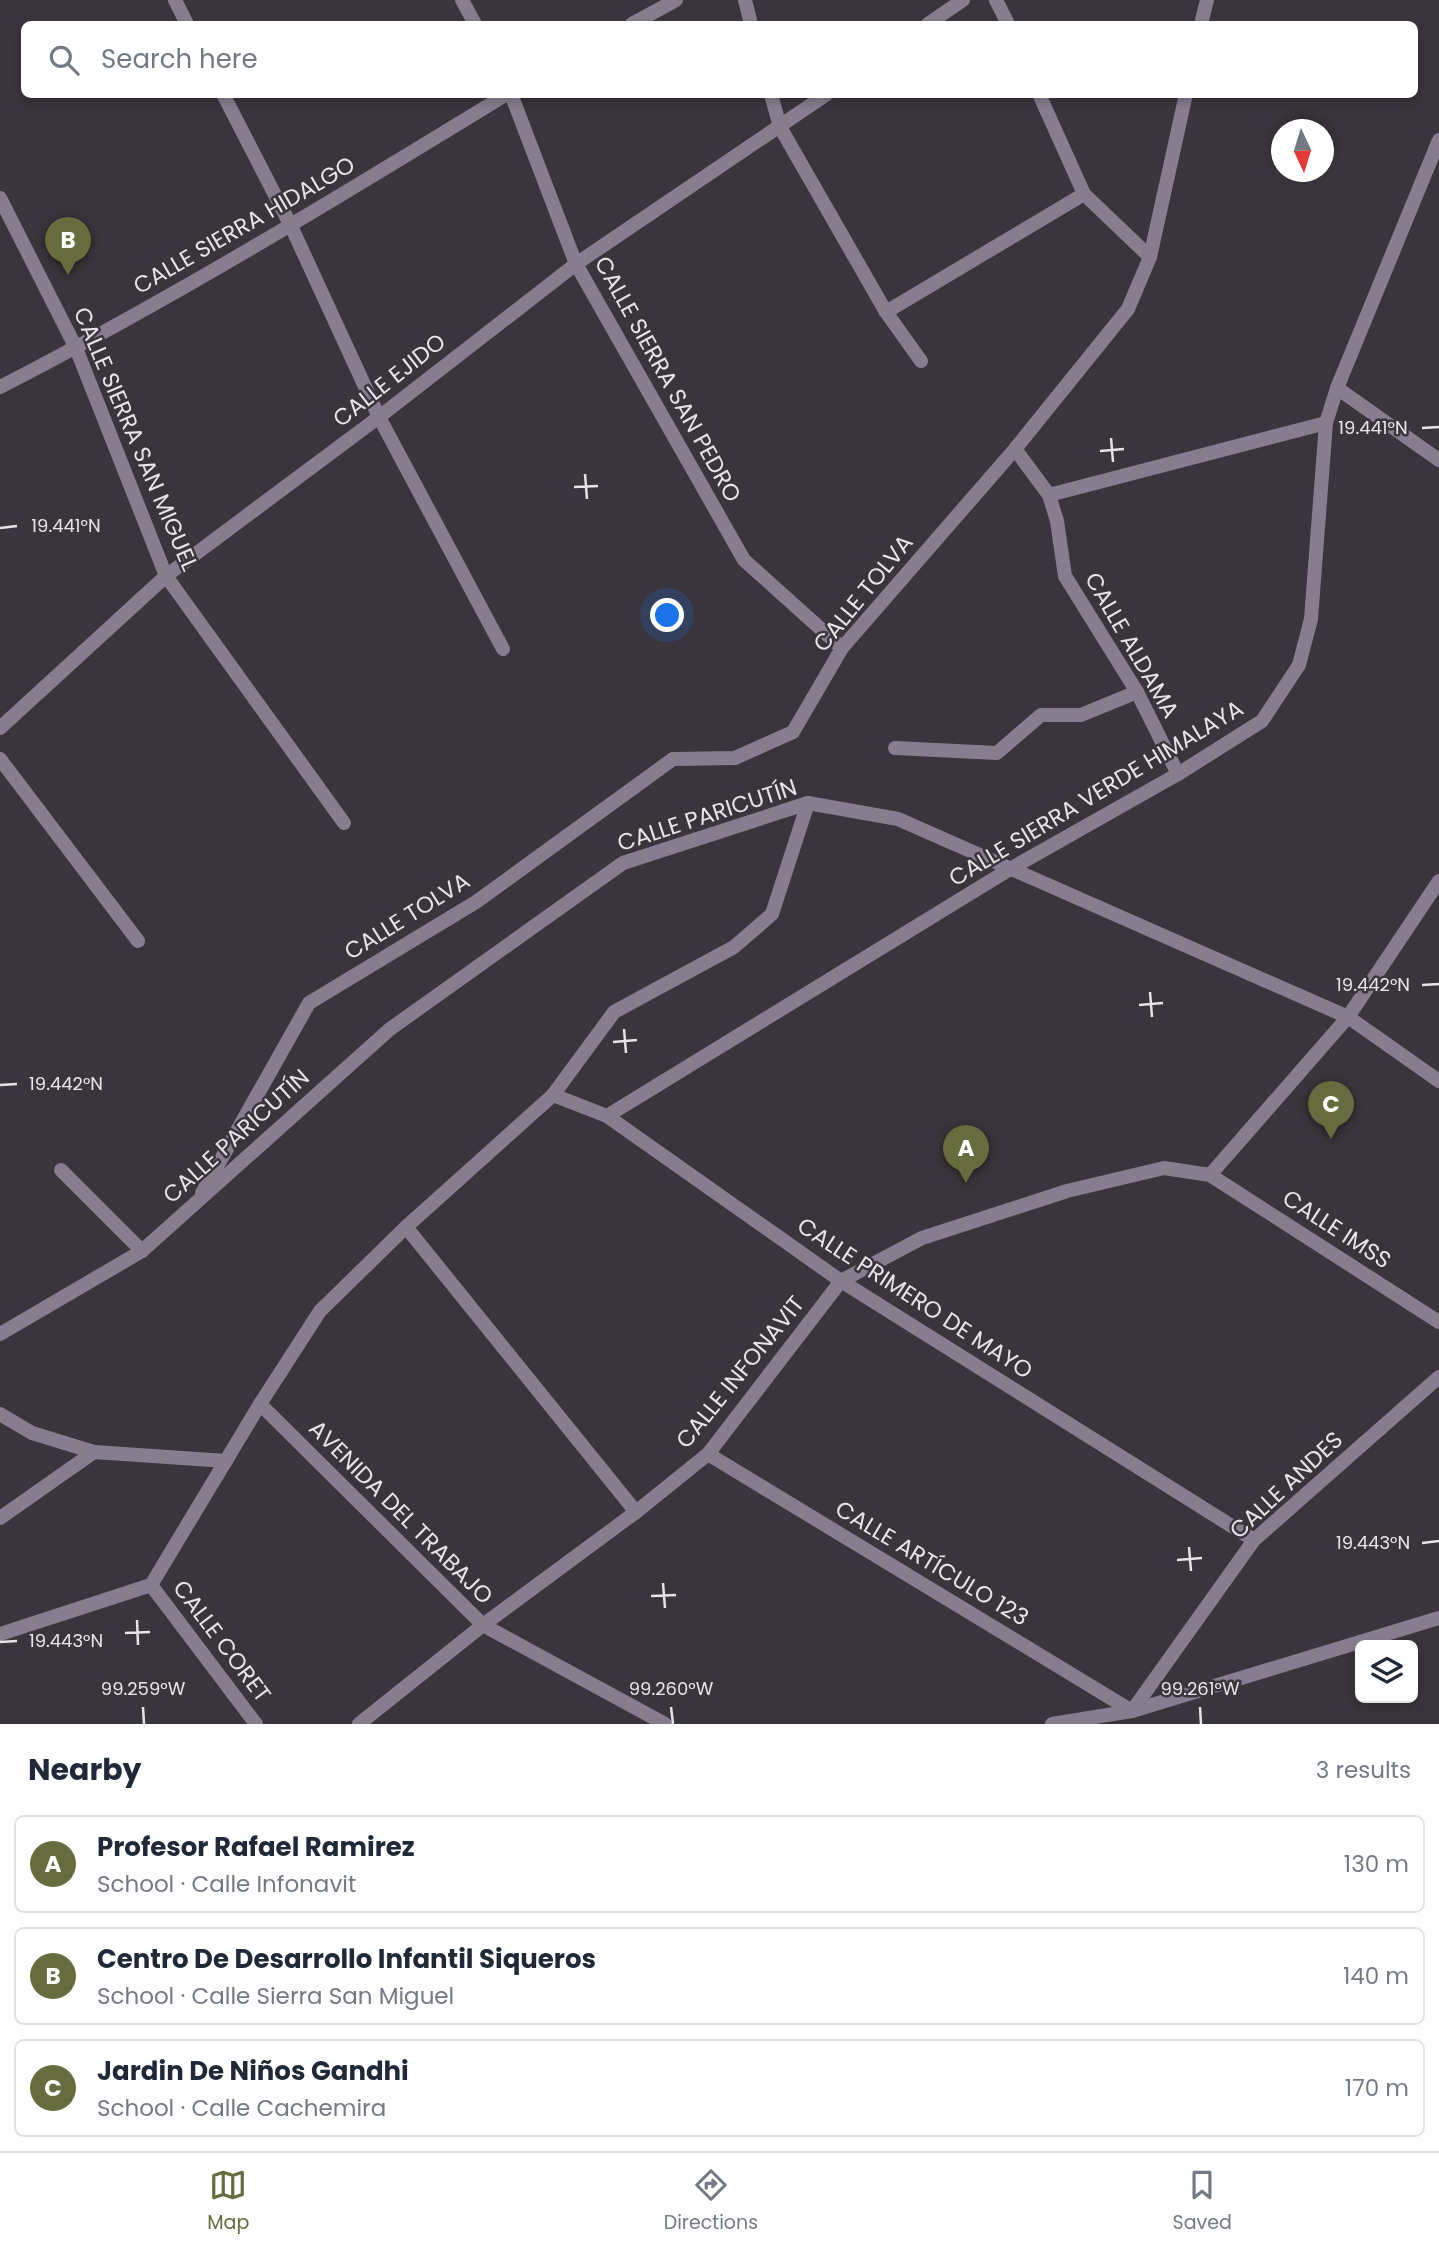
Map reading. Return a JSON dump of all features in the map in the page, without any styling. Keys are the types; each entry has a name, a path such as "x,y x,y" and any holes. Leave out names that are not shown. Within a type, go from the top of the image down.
{"street":[{"path":"175,0 186,21"},
{"path":"462,0 473,21"},
{"path":"638,21 676,0"},
{"path":"744,0 750,21"},
{"path":"932,21 963,0"},
{"path":"996,0 1006,21"},
{"path":"1202,21 1207,0"},
{"path":"225,98 291,226 379,417 503,649"},
{"name":"CALLE SIERRA HIDALGO","path":"0,387 76,348 291,226 502,98"},
{"name":"CALLE SIERRA SAN PEDRO","path":"511,98 576,264 744,560 842,648"},
{"path":"772,98 780,127 886,312 922,361"},
{"name":"CALLE EJIDO","path":"0,728 166,576 379,417 576,264 821,98"},
{"path":"1041,98 1084,194 1150,257"},
{"name":"CALLE TOLVA","path":"196,1203 309,1003 476,902 673,759 735,758 793,732 842,648 1015,449 1128,309 1150,257 1185,98"},
{"name":"CALLE SIERRA VERDE HIMALAYA","path":"607,1116 1010,869 1178,774 1262,721 1299,665 1311,619 1326,423 1337,388 1439,140"},
{"path":"886,312 1084,194"},
{"name":"CALLE SIERRA SAN MIGUEL","path":"0,198 76,348 166,576 344,823"},
{"path":"1337,388 1439,460"},
{"path":"1015,449 1049,495 1326,423"},
{"name":"CALLE ALDAMA","path":"1049,495 1057,521 1065,576 1137,692 1178,774"},
{"path":"895,748 997,753 1041,715 1081,715 1137,692"},
{"path":"0,759 138,941"},
{"path":"0,1634 151,1585 260,1404 320,1311 406,1227 552,1095 614,1012 734,947 772,914 808,803"},
{"name":"CALLE PARICUTÍN","path":"0,1334 142,1251 390,1029 623,863 808,803 898,818 1349,1017 1439,1081"},
{"path":"1210,1175 1349,1017 1439,881"},
{"name":"CALLE PRIMERO DE MAYO","path":"552,1095 607,1116 841,1281 1254,1540"},
{"name":"CALLE INFONAVIT","path":"359,1724 483,1625 636,1512 708,1454 841,1281 922,1238 1067,1191 1164,1168 1210,1175"},
{"path":"61,1170 142,1251"},
{"name":"CALLE IMSS","path":"1210,1175 1439,1322"},
{"path":"406,1227 636,1512"},
{"name":"CALLE ANDES","path":"1132,1710 1254,1540 1439,1377"},
{"name":"AVENIDA DEL TRABAJO","path":"260,1404 483,1625 665,1724"},
{"path":"0,1414 32,1433 94,1452 226,1461"},
{"path":"0,1518 94,1452"},
{"name":"CALLE ARTÍCULO 123","path":"708,1454 1132,1710"},
{"name":"CALLE CORET","path":"151,1585 256,1724"},
{"path":"1052,1724 1132,1710 1439,1618"}],"place":[{"name":"Centro De Desarrollo Infantil Siqueros","path":"68,275"},
{"name":"Jardin De Niños Gandhi","path":"1331,1139"},
{"name":"Profesor Rafael Ramirez","path":"966,1183"}]}
